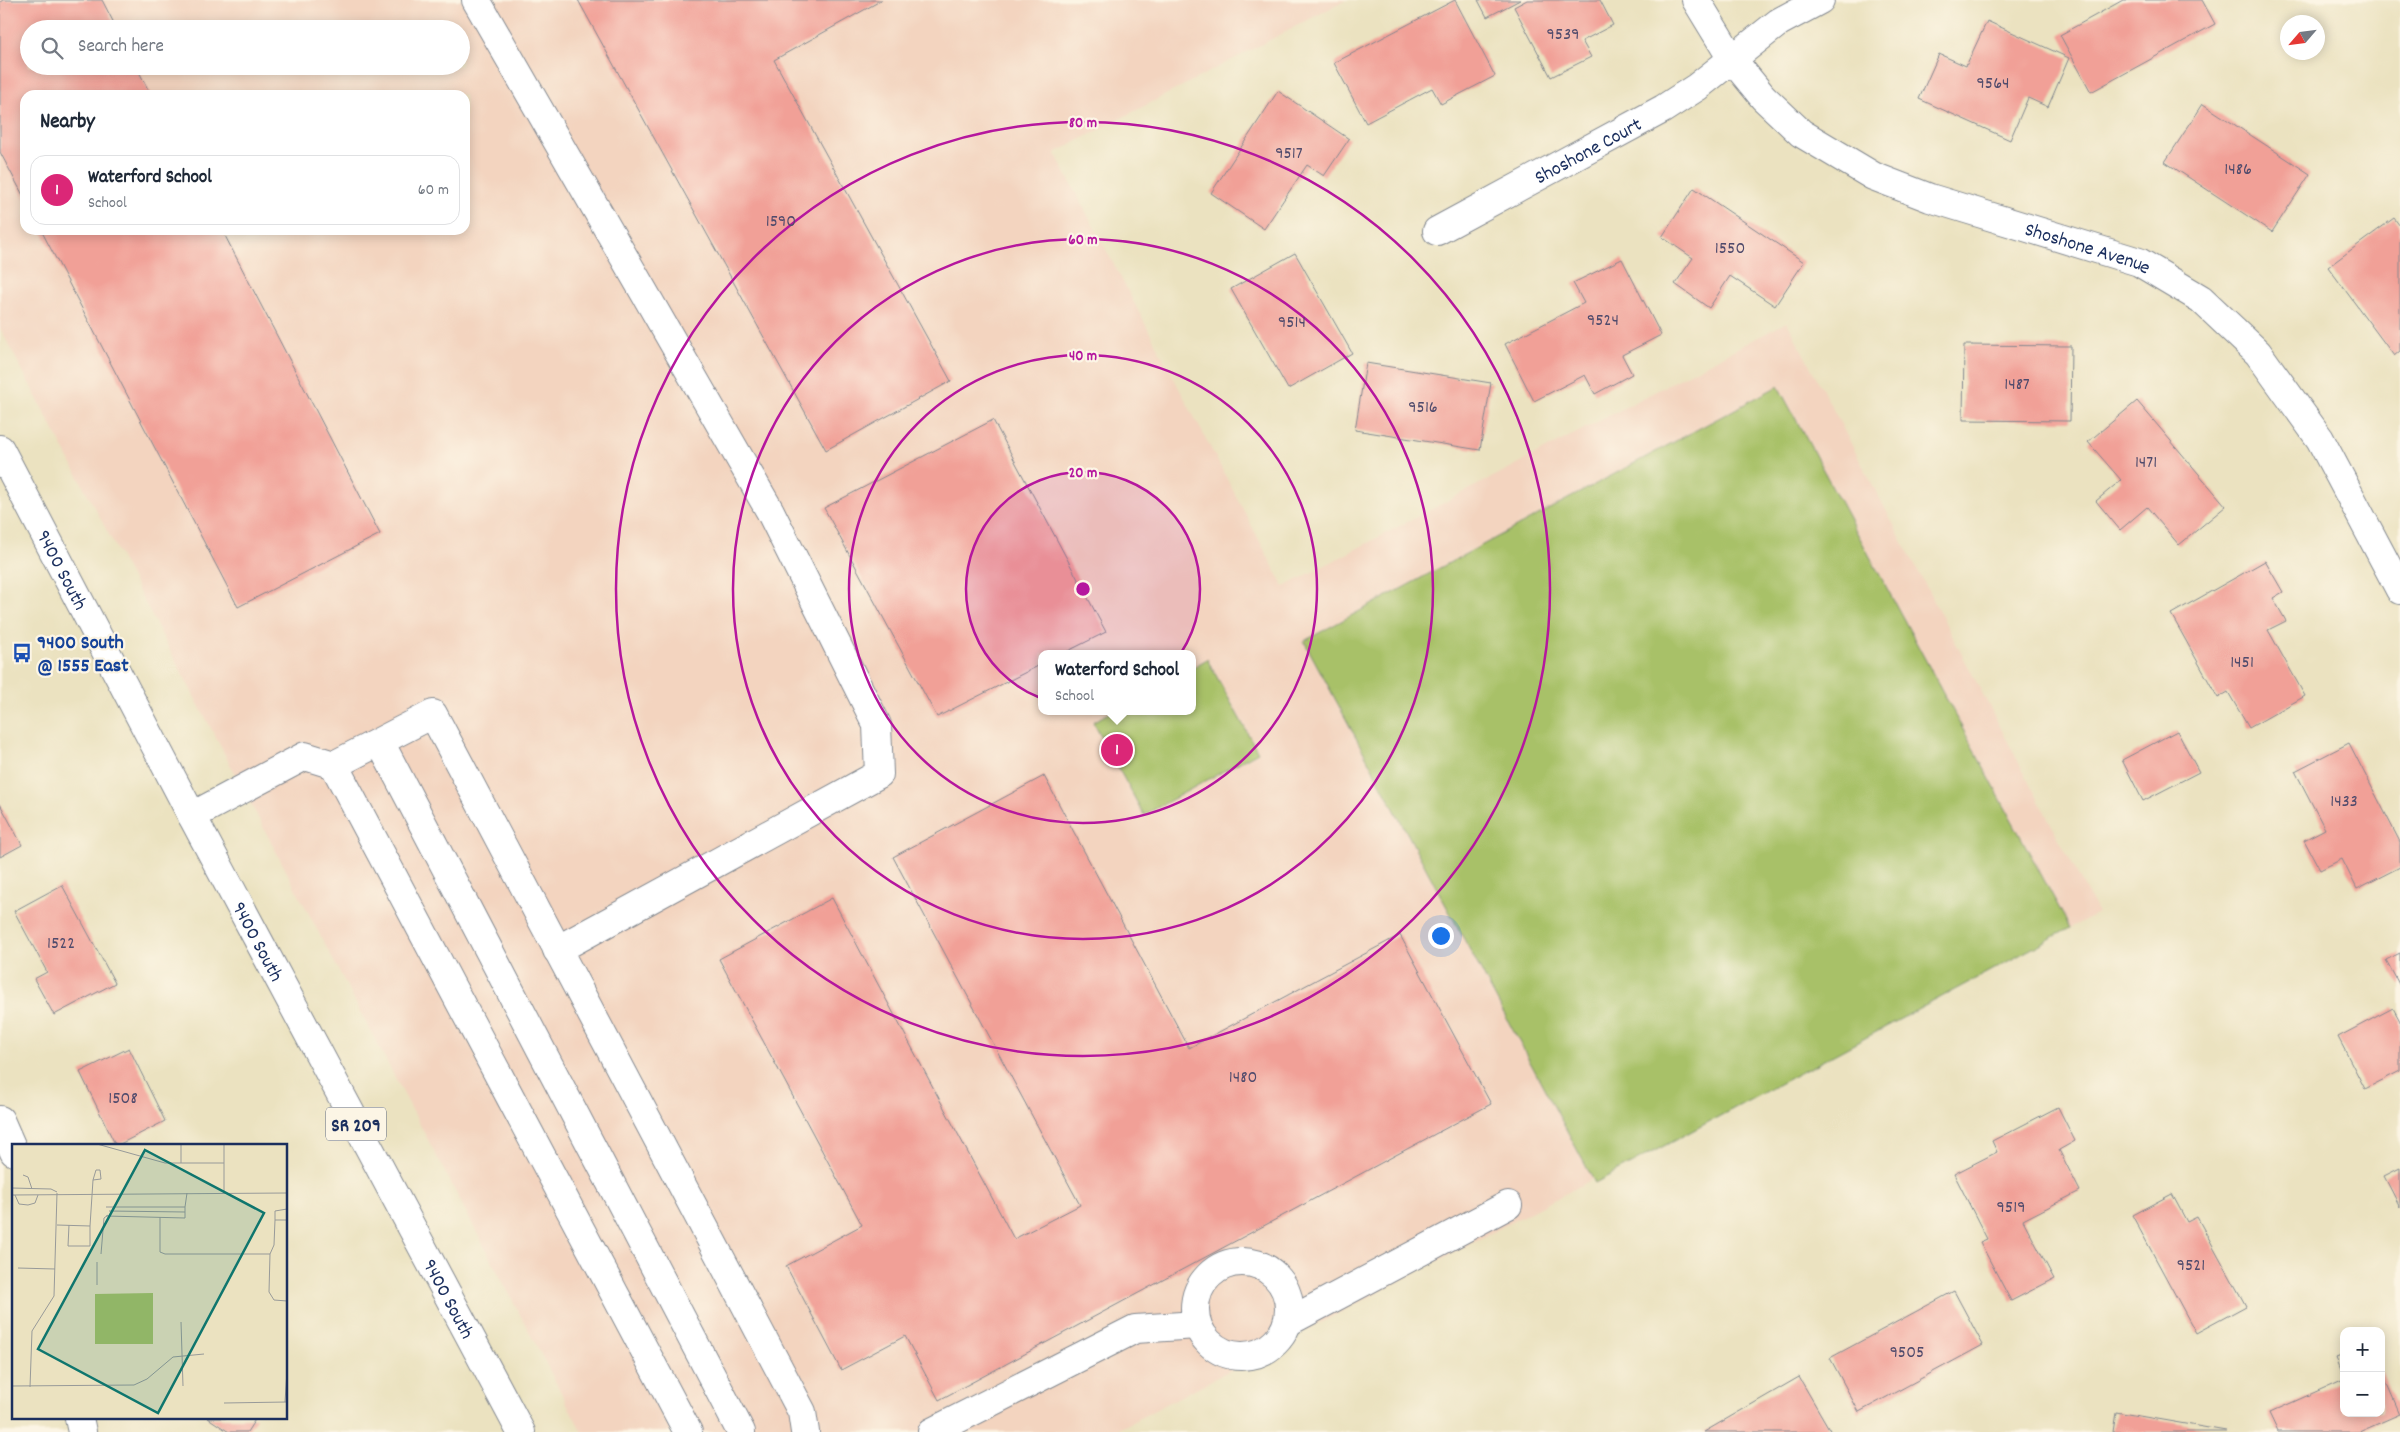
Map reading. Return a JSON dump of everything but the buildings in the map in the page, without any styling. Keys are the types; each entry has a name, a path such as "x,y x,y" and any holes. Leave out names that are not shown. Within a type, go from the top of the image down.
{"street":[{"path":"476,0 770,511 877,725 879,774 558,950"},
{"name":"Shoshone Avenue","path":"1696,0 1732,59 1763,96 1801,133 1873,176 1930,198 2139,262 2200,299 2258,353 2320,439 2400,590"},
{"name":"Shoshone Court","path":"1437,231 1663,109 1779,22 1820,0"},
{"name":"9400 South","path":"3,464 521,1432"},
{"path":"192,816 305,756 334,765 433,714 802,1412 805,1432"},
{"path":"380,742 741,1432"},
{"path":"334,765 688,1432"},
{"path":"0,1120 12,1147"},
{"path":"1288,1322 1508,1205"},
{"path":"1235,1262 1251,1262 1267,1268 1279,1279 1287,1292 1290,1307 1288,1322 1282,1336 1272,1347 1258,1354 1244,1357 1229,1355 1215,1348 1204,1338 1197,1325 1195,1308 1198,1292 1207,1278 1220,1268 1235,1262"},
{"path":"932,1432 1135,1328 1197,1325"}],"shaded area":[{"path":"0,0 1346,0 1055,153 1284,587 1787,322 2098,913 1113,1432 582,1432 0,328"}],"green space":[{"path":"1778,386 2070,928 1595,1183 1304,641"},
{"path":"1207,659 1258,752 1144,815 1093,722 1105,715 1196,715 1196,666"}],"place":[{"name":"9400 South @ 1555 East","path":"22,653"},
{"name":"Waterford School","path":"1117,750"}]}
